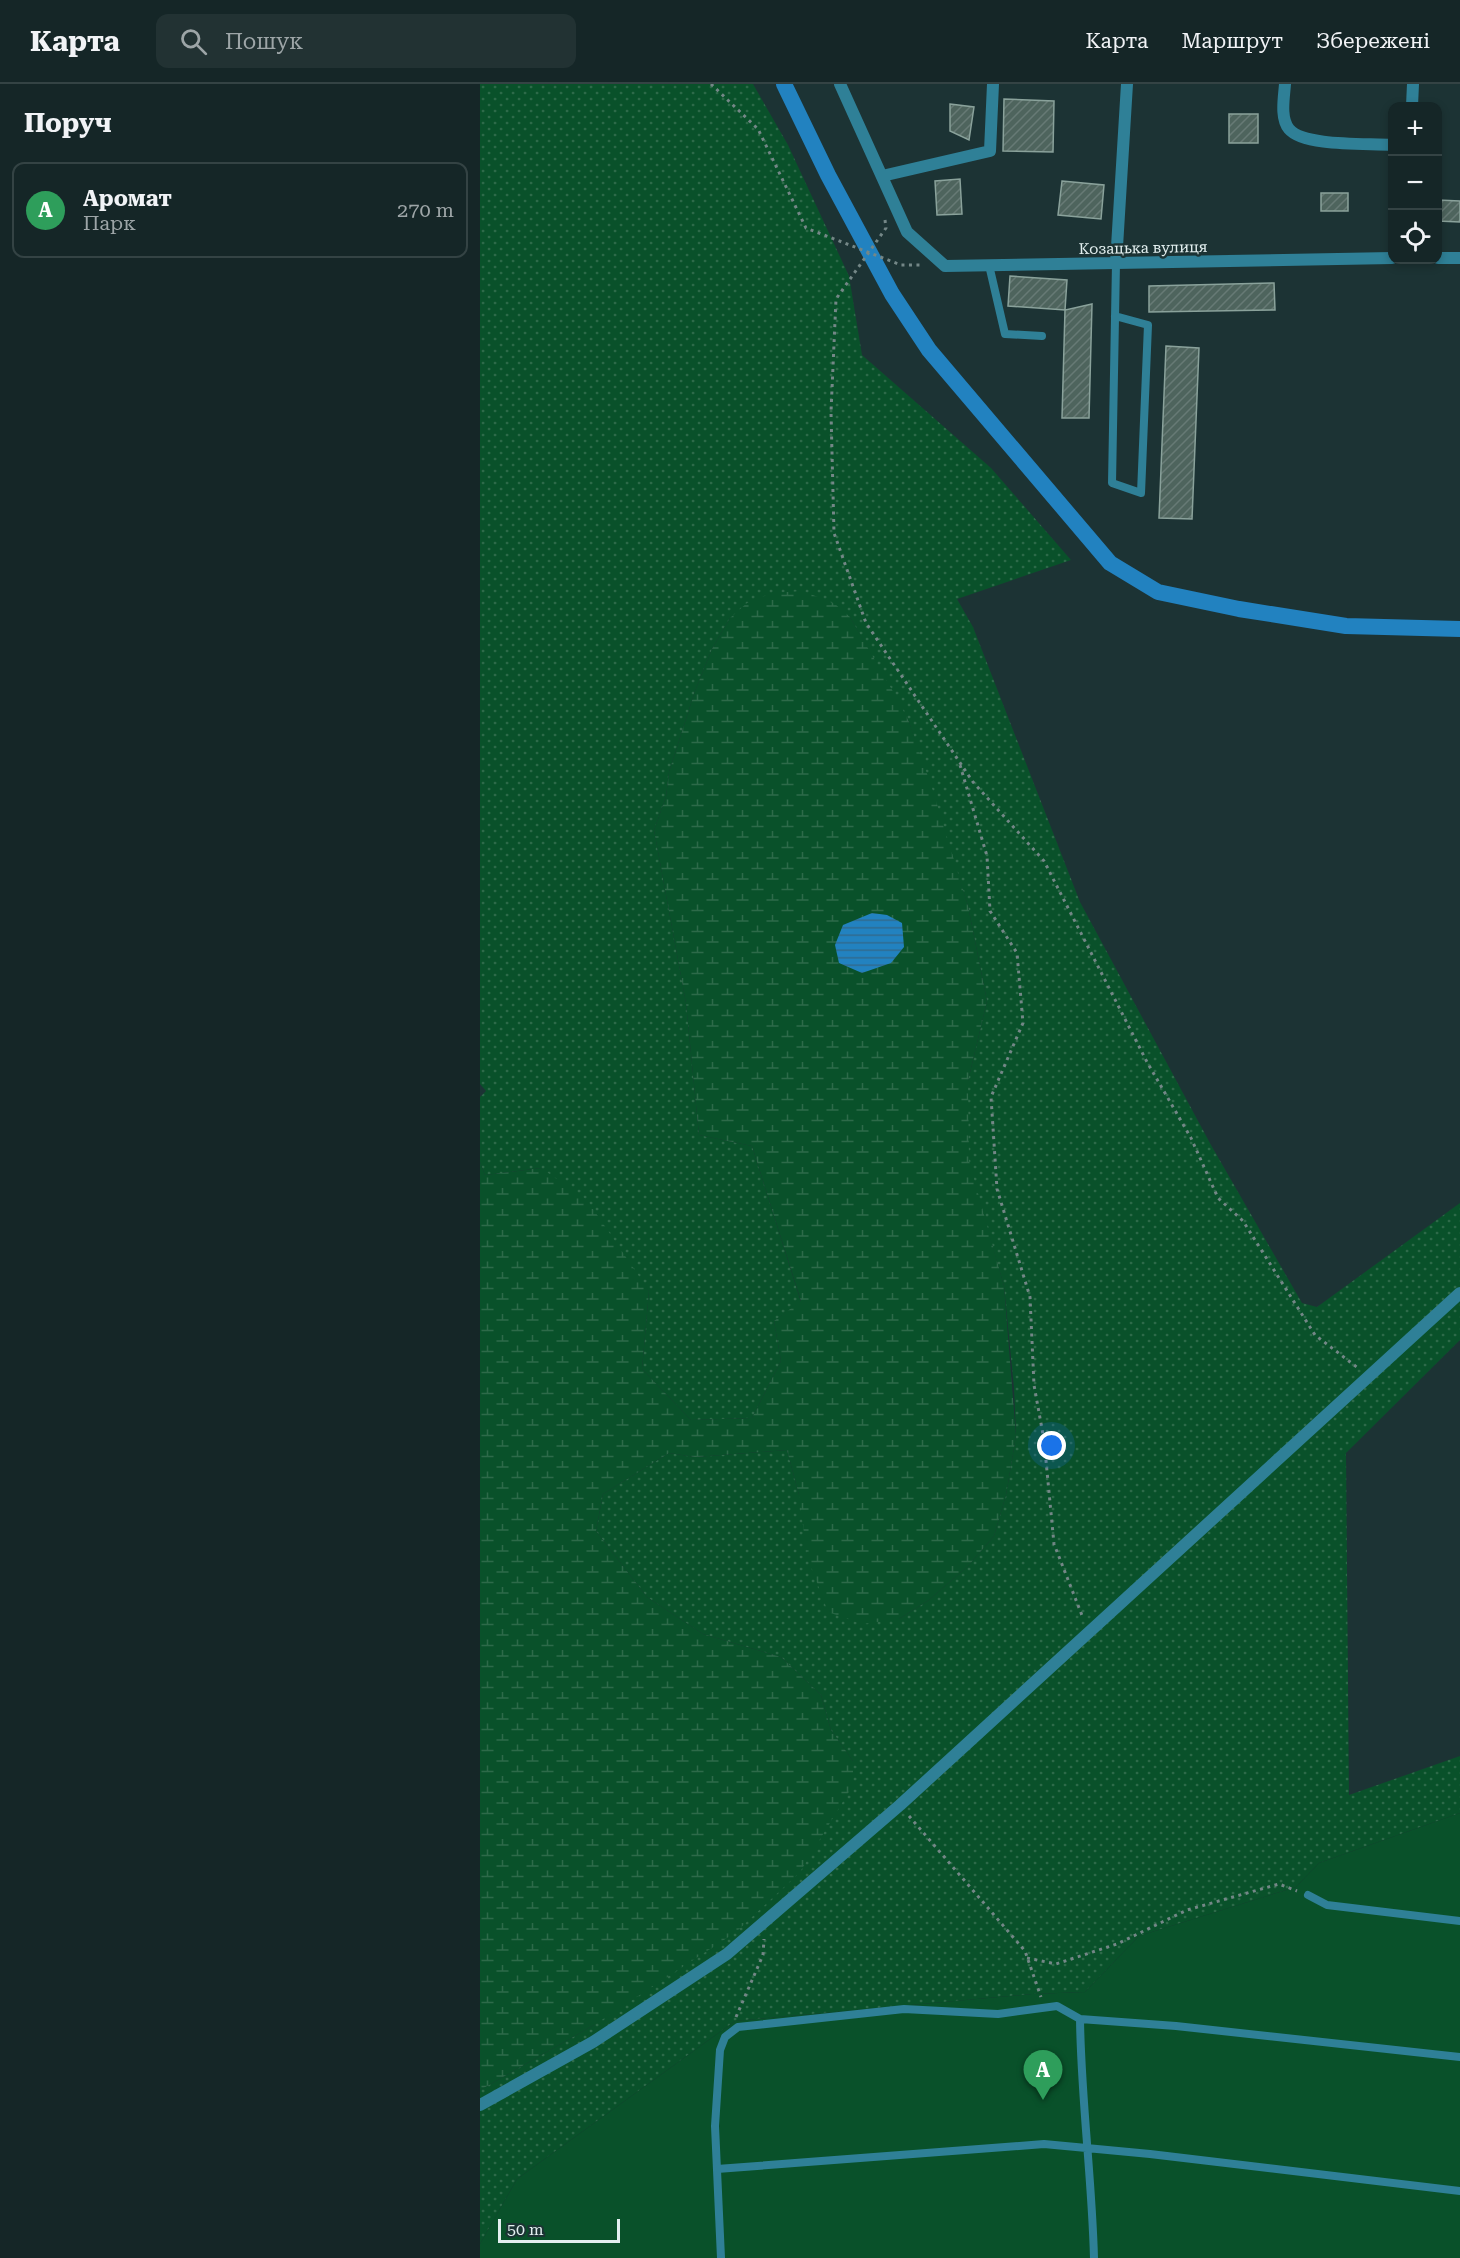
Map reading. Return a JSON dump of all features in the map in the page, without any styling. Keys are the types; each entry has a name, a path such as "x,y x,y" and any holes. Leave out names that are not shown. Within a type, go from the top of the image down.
{"street":[{"path":"840,84 908,232 945,266"},
{"path":"882,176 990,151 993,84"},
{"path":"1116,263 1126,84"},
{"path":"1286,84 1284,114 1288,128 1302,140 1388,145"},
{"path":"1412,102 1413,84"},
{"name":"Козацька вулиця","path":"945,266 1388,258"},
{"path":"1442,258 1460,258"},
{"path":"480,2105 594,2042 727,1954 900,1805 1460,1293"}],"lane":[{"path":"1115,316 1148,325 1141,494 1112,483 1115,316 1116,263"},
{"path":"989,265 1005,334 1042,336"},
{"path":"1308,1895 1327,1905 1460,1921"},
{"path":"721,2258 715,2126 720,2050 725,2037 738,2027 904,2009 998,2014 1057,2006 1080,2019 1176,2026 1460,2057"},
{"path":"1080,2019 1080,2076 1089,2147 1094,2258"},
{"path":"717,2169 1044,2144 1089,2147 1460,2191"}],"path":[{"path":"711,84 758,129 806,228 901,265 945,266"},
{"path":"885,217 886,228 837,299 831,412 834,533 866,623 974,782 1044,861 1136,1041 1191,1138 1218,1198 1243,1221 1315,1335 1368,1376"},
{"path":"958,760 987,856 990,911 1017,953 1023,1023 991,1097 996,1189 1030,1297 1034,1384 1044,1440 1054,1544 1089,1632"},
{"path":"900,1805 1025,1951 1045,2008"},
{"path":"1027,1958 1056,1964 1117,1944 1187,1910 1279,1884 1308,1895"},
{"path":"725,2037 742,2005 763,1955 764,1922"}],"green space":[{"path":"480,84 753,84 788,145 849,276 862,355 991,468 1071,560 957,599 973,627 1080,902 1211,1145 1302,1303 1317,1307 1460,1203 1460,1340 1346,1453 1349,1795 1460,1756 1460,1813 1319,1863 1296,1887 1139,1936 1085,1992 1032,1994 735,2021 517,2179 480,2244 480,2090 594,2025 853,1761 831,1730 821,1695 781,1657 703,1634 647,1597 596,1531 603,1494 669,1453 695,1457 787,1450 799,1495 899,1619 929,1600 968,1566 994,1536 1006,1495 1016,1436 1014,1388 1004,1286 968,1161 968,1081 987,1001 968,906 909,722 850,617 730,618 712,649 695,691 669,772 666,797 654,830 686,1003 699,1135 752,1146 801,1302 774,1321 781,1361 752,1418 691,1420 642,1369 649,1291 541,1168 485,1175 480,1162 480,1097 486,1091 480,1084"},
{"path":"803,591 835,604 850,617 899,702 909,722 933,791 968,906 987,1001 968,1081 969,1161 1004,1286 1016,1436 1006,1495 994,1536 968,1566 929,1600 899,1619 862,1624 828,1612 807,1556 799,1495 787,1450 695,1457 669,1453 603,1494 596,1531 647,1597 703,1634 781,1657 821,1695 831,1730 853,1761 853,1785 800,1872 736,1932 594,2025 480,2090 480,1162 485,1175 541,1168 587,1200 649,1291 642,1369 691,1420 752,1418 781,1361 774,1321 801,1301 752,1146 699,1135 686,1003 654,830 666,797 669,772 695,691 712,649 730,618 747,603 772,593"},
{"path":"1460,1813 1460,2258 480,2258 480,2244 517,2179 735,2021 1032,1994 1085,1992 1139,1936 1296,1887 1319,1863"}],"water":[{"path":"872,913 887,915 902,923 904,947 891,963 862,973 839,963 835,945 843,925"}],"building":[{"path":"1004,99 1054,101 1053,152 1003,151"},
{"path":"950,104 974,107 969,140 950,131"},
{"path":"1229,114 1258,114 1258,143 1229,143"},
{"path":"960,179 962,214 937,215 935,181"},
{"path":"1062,181 1104,185 1101,219 1058,215"},
{"path":"1321,193 1348,193 1348,211 1321,211"},
{"path":"1442,200 1460,201 1460,222 1442,221"},
{"path":"1010,276 1067,280 1065,310 1008,306"},
{"path":"1274,283 1275,310 1149,312 1149,286"},
{"path":"1092,304 1089,418 1062,418 1065,310"},
{"path":"1166,346 1199,348 1192,519 1159,518"}],"waterway":[{"path":"784,84 828,175 892,294 929,350 1110,563 1158,592 1239,609 1346,626 1460,629"}],"place":[{"name":"Аромат","path":"1043,2100"}]}
